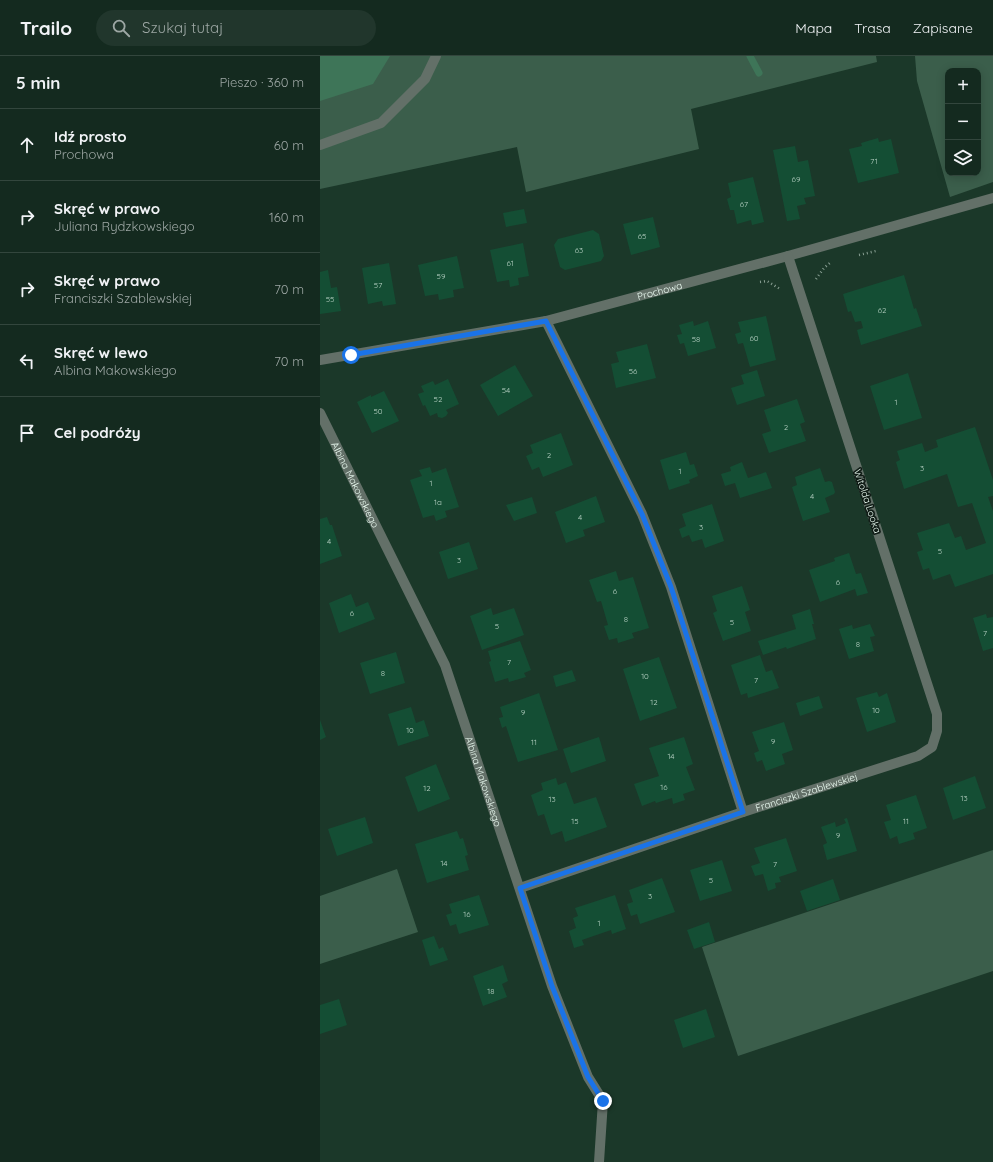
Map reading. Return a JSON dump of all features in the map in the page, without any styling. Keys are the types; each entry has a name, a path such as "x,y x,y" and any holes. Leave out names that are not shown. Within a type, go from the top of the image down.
{"street":[{"path":"320,145 380,123 425,79 436,56"},
{"name":"Prochowa","path":"320,360 546,321 788,256 993,198"},
{"name":"Witolda Looka","path":"788,256 937,714 938,731 932,747"},
{"path":"546,321 642,514 671,587 743,812"},
{"name":"Albina Makowskiego","path":"320,413 445,664 552,986 588,1077 603,1101 598,1162"},
{"name":"Franciszki Szablewskiej","path":"520,888 743,812 918,756 932,747"}],"path":[{"path":"852,256 876,250"},
{"path":"816,279 829,262 837,260"}],"shaded area":[{"path":"320,56 876,56 877,62 691,109 699,149 526,192 517,147 320,189"},
{"path":"320,56 390,56 373,84 320,101"},
{"path":"915,56 993,56 993,182 950,197 917,81"},
{"path":"993,850 993,971 738,1056 702,947"},
{"path":"397,869 418,932 320,964 320,896"}],"building":[{"path":"878,138 879,142 891,139 899,173 858,183 849,149 862,146 861,143"},
{"path":"795,146 798,162 808,160 815,196 804,198 806,204 797,206 800,219 787,221 773,150"},
{"path":"753,177 764,222 752,225 751,220 737,224 734,210 730,210 727,199 731,197 728,183"},
{"path":"524,209 527,223 506,227 503,213"},
{"path":"653,217 660,247 631,255 623,224"},
{"path":"593,230 599,234 604,256 601,261 565,270 560,267 554,245 558,239"},
{"path":"523,243 529,276 518,278 519,285 510,287 509,280 497,282 490,250"},
{"path":"457,256 464,288 453,290 454,297 439,300 438,294 425,296 418,265"},
{"path":"389,263 396,304 383,306 382,301 368,304 362,268"},
{"path":"328,270 331,288 337,287 341,311 320,314 320,272"},
{"path":"904,275 914,309 916,308 922,326 861,345 857,330 863,328 861,321 855,322 851,311 848,312 843,294"},
{"path":"766,316 776,360 750,367 743,343 738,344 735,334 741,332 738,322"},
{"path":"693,321 694,326 708,321 716,348 688,356 684,343 680,344 677,335 682,334 679,325"},
{"path":"647,344 656,378 616,388 611,364 619,362 616,352"},
{"path":"515,365 533,396 498,416 480,385"},
{"path":"757,370 765,396 737,405 731,388 744,384 741,375"},
{"path":"908,373 922,418 884,430 870,386"},
{"path":"448,379 459,404 446,410 448,413 442,418 438,417 437,413 430,416 425,405 423,406 418,394 424,392 421,386 433,381 435,385"},
{"path":"384,391 399,421 372,433 357,402 371,395 371,397"},
{"path":"797,399 805,422 800,424 806,441 769,453 762,434 771,431 764,410"},
{"path":"975,427 993,480 993,496 988,497 993,511 993,574 955,587 950,574 933,580 929,568 923,570 917,552 923,550 917,533 949,523 955,538 961,536 966,550 986,543 972,503 958,507 947,474 904,489 896,462 900,460 897,451 922,443 925,452 938,447 936,440"},
{"path":"561,433 573,465 543,477 539,467 532,470 526,456 533,453 530,445"},
{"path":"686,452 690,465 694,464 698,476 689,480 690,483 669,490 660,460"},
{"path":"742,462 748,478 766,472 772,488 740,498 735,483 725,486 721,474 731,471 730,467"},
{"path":"430,467 432,473 446,468 459,507 445,511 447,517 436,521 434,515 423,518 410,480 422,476 419,470"},
{"path":"820,468 825,482 832,482 835,492 834,494 825,498 830,512 803,521 792,487 797,485 795,477"},
{"path":"596,496 605,522 583,530 585,536 566,543 555,512"},
{"path":"532,497 537,513 514,521 506,505"},
{"path":"712,504 724,541 705,548 702,539 692,542 689,535 682,538 679,529 686,526 682,514"},
{"path":"327,517 330,525 332,525 342,556 320,564 320,519"},
{"path":"469,542 478,569 448,579 439,552"},
{"path":"849,553 856,574 861,573 868,593 857,596 855,589 820,602 809,570 835,561 834,558"},
{"path":"616,571 619,581 633,577 649,628 632,633 634,638 618,643 617,638 609,640 604,626 608,625 601,601 597,602 589,580"},
{"path":"742,586 750,610 745,612 751,631 723,641 713,613 717,611 712,596"},
{"path":"351,594 356,607 368,602 375,619 339,633 329,603"},
{"path":"491,608 493,615 514,608 524,635 482,650 470,616"},
{"path":"810,609 816,639 763,655 758,641 796,629 792,615"},
{"path":"986,614 987,618 993,617 993,648 983,651 973,618"},
{"path":"870,624 875,636 870,637 874,651 849,659 839,629 852,625 853,629"},
{"path":"520,641 531,670 524,673 526,677 509,682 508,678 495,682 489,662 491,661 488,651"},
{"path":"396,652 405,683 370,694 360,663"},
{"path":"760,655 766,672 772,670 779,688 748,698 747,693 741,695 731,665"},
{"path":"659,657 677,708 640,721 623,669"},
{"path":"572,670 576,681 556,687 553,676"},
{"path":"877,692 879,697 887,693 896,722 867,732 856,698"},
{"path":"539,693 558,750 518,762 506,726 502,728 499,718 503,717 500,707"},
{"path":"819,696 823,708 800,716 796,703"},
{"path":"411,707 416,723 424,720 429,736 398,746 388,714"},
{"path":"320,720 326,737 320,740"},
{"path":"784,722 793,750 782,754 785,764 766,771 762,760 757,762 754,753 759,751 752,732"},
{"path":"599,737 606,761 571,773 563,749"},
{"path":"684,737 693,764 686,767 695,790 683,794 685,800 673,804 672,798 656,803 655,801 642,806 634,784 659,776 649,748"},
{"path":"436,764 450,799 418,812 405,777"},
{"path":"975,776 986,808 953,820 943,788"},
{"path":"556,778 558,785 566,782 574,804 596,797 607,827 565,842 562,831 551,835 544,814 538,816 531,795 543,790 541,783"},
{"path":"916,795 927,828 913,833 915,839 899,844 897,836 890,839 884,822 891,820 886,805"},
{"path":"365,817 373,843 337,856 328,829"},
{"path":"847,818 857,851 827,860 823,845 827,843 821,827 835,822 836,827 846,823 844,819"},
{"path":"457,831 460,839 463,838 468,855 465,856 469,870 427,883 415,844"},
{"path":"786,838 797,871 779,877 781,882 775,883 776,888 768,891 763,874 755,876 751,866 760,863 754,848"},
{"path":"722,860 732,891 700,901 690,870"},
{"path":"662,878 675,912 640,924 637,914 631,916 627,904 633,902 629,890"},
{"path":"833,879 840,900 807,911 800,891"},
{"path":"479,895 489,925 459,934 456,924 450,926 446,915 452,913 449,904"},
{"path":"615,895 626,929 612,934 611,930 582,940 584,945 574,948 569,931 576,928 573,918 578,916 575,908"},
{"path":"709,922 715,942 694,949 687,930"},
{"path":"434,936 439,949 443,947 448,960 430,966 422,940"},
{"path":"503,965 508,981 502,984 507,997 483,1006 473,976"},
{"path":"339,999 347,1025 320,1034 320,1005"},
{"path":"706,1009 715,1037 683,1048 674,1020"}],"waterway":[{"path":"750,56 759,73"}],"route":[{"path":"351,355 546,321 642,514 671,587 743,812 520,888 552,986 588,1077 603,1101"}]}
